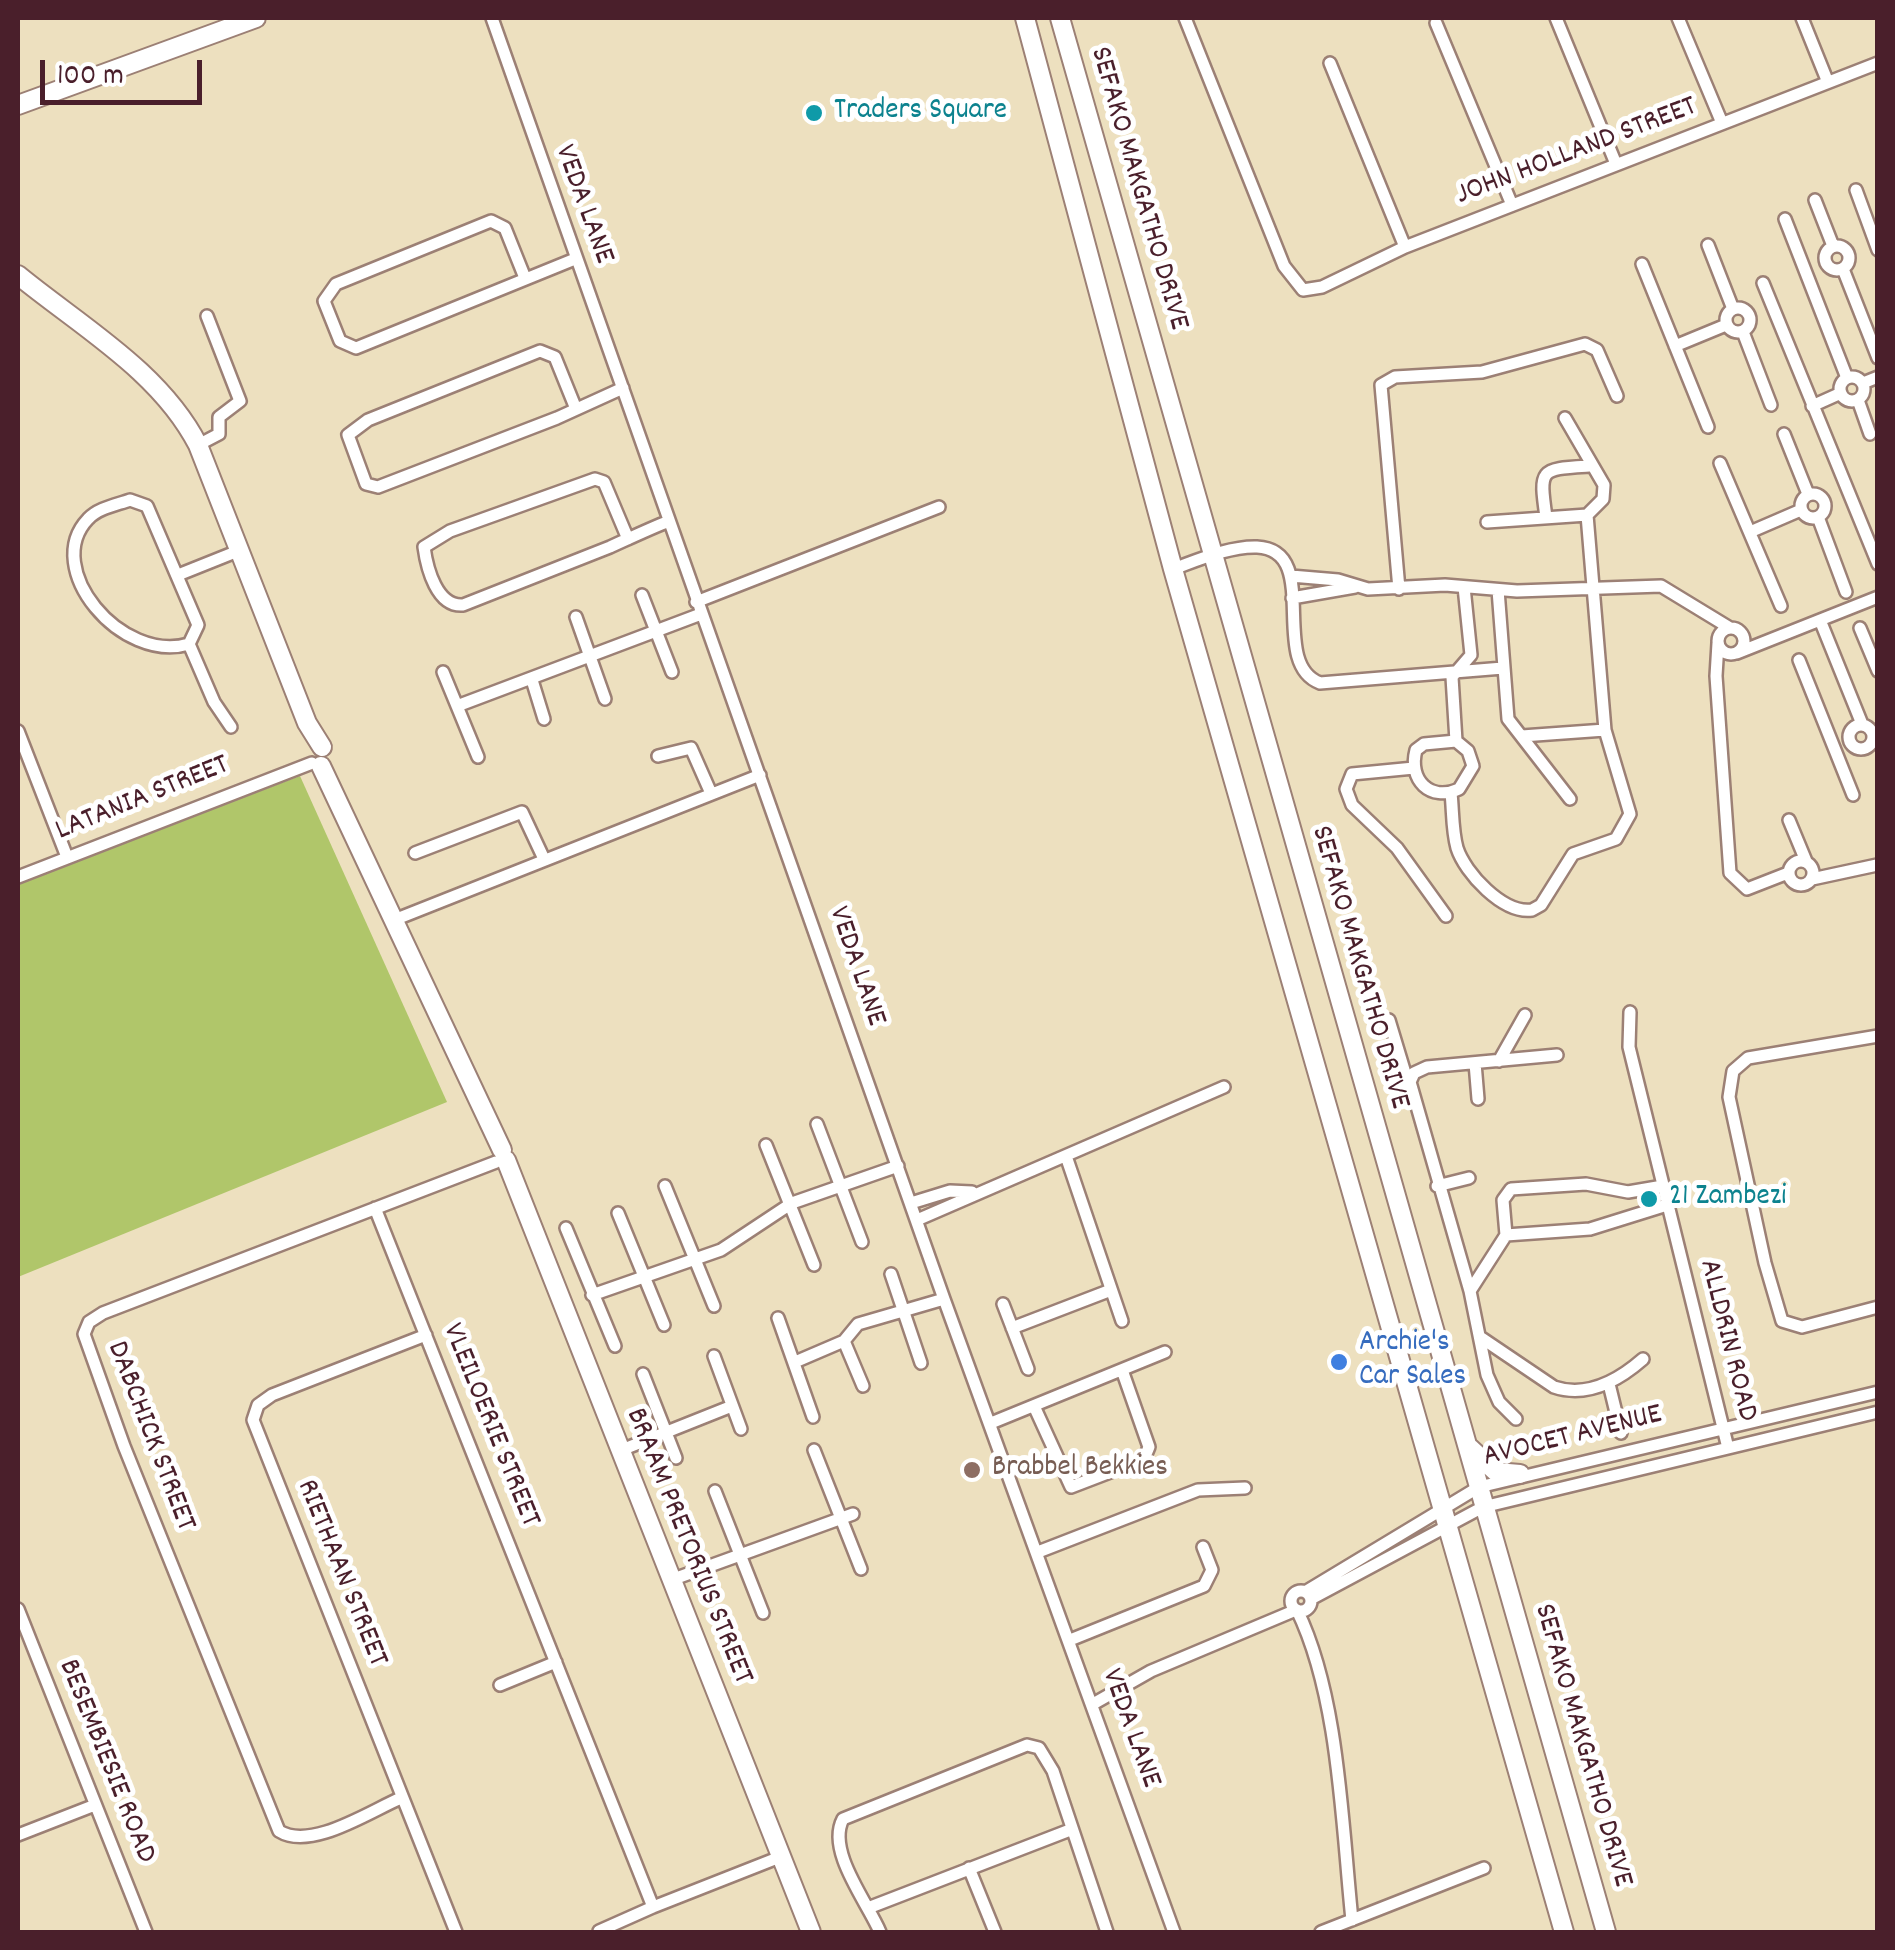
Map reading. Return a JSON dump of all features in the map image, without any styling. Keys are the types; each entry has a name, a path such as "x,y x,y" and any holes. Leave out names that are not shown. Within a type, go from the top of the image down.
{"main road":[{"path":"18,105 256,18"},
{"name":"SEFAKO MAKGATHO DRIVE","path":"1024,18 1173,569 1564,1932"},
{"name":"SEFAKO MAKGATHO DRIVE","path":"1060,18 1606,1932"},
{"name":"BRAAM PRETORIUS STREET","path":"18,275 155,386 182,416 198,445 308,723 317,757 513,1182 811,1932"},
{"path":"1462,1430 1470,1449 1489,1468 1509,1476 1520,1474"}],"street":[{"name":"VEDA LANE","path":"492,18 944,1299 1174,1932"},
{"name":"JOHN HOLLAND STREET","path":"1185,18 1284,266 1297,287 1322,287 1405,247 1878,63"},
{"path":"1556,18 1616,164"},
{"path":"1678,18 1722,123"},
{"path":"1802,18 1827,80"},
{"path":"1436,23 1512,205"},
{"path":"1330,63 1405,247"},
{"path":"1815,200 1832,246 1848,252 1876,245 1856,190"},
{"path":"1785,219 1847,378 1841,393 1812,406"},
{"path":"525,278 505,228 491,221 336,284 324,300 340,341 356,348 575,259"},
{"path":"1675,346 1726,325 1733,309 1708,245"},
{"path":"1832,246 1825,254 1826,262 1831,269 1843,270"},
{"path":"1843,270 1848,264 1848,252"},
{"path":"1806,271 1826,262"},
{"path":"1642,264 1708,428"},
{"path":"1843,270 1878,358"},
{"path":"1763,283 1878,564"},
{"path":"1750,316 1772,305"},
{"path":"1733,309 1743,309 1750,316"},
{"path":"198,445 219,434 218,418 240,401 207,316"},
{"path":"1743,332 1749,326 1750,316"},
{"path":"1726,325 1732,331 1743,332"},
{"path":"1743,332 1771,405"},
{"path":"1398,589 1381,385 1395,377 1482,372 1585,344 1596,350 1616,396"},
{"path":"576,410 554,356 540,351 368,420 348,435 366,484 378,487 576,410 623,388"},
{"path":"1847,378 1864,383 1878,377"},
{"path":"1858,400 1865,391 1864,383"},
{"path":"1841,393 1846,400 1858,400"},
{"path":"1858,400 1870,434"},
{"path":"1451,792 1455,835 1463,862 1504,904 1532,910 1541,905 1573,854 1612,842 1625,827 1630,805 1605,730 1588,515 1605,493 1565,418"},
{"path":"1750,532 1801,510 1808,494 1784,434"},
{"path":"1720,463 1781,606"},
{"path":"1546,517 1540,479 1544,473 1551,468 1589,466"},
{"path":"628,539 610,491 595,479 450,532 424,547 442,596 456,606 628,539 669,521"},
{"path":"1808,494 1824,500 1847,490"},
{"path":"137,500 147,506 178,575 198,633 189,644 173,647 140,641 99,615 74,554 74,540 96,513 137,500"},
{"path":"1801,510 1810,518 1818,517 1825,508 1824,500"},
{"path":"457,706 657,632 698,608 939,506"},
{"path":"1487,522 1588,515"},
{"path":"1818,517 1846,592"},
{"path":"1173,569 1212,555 1262,548 1283,560 1291,576 1298,663 1312,680 1332,683 1503,668"},
{"path":"178,575 238,551"},
{"path":"1291,576 1338,580 1355,587"},
{"path":"1292,598 1355,587 1498,590 1661,586 1713,616 1722,635 1721,650 1734,653"},
{"path":"1456,740 1418,747 1414,768 1425,788 1451,792 1466,783 1473,766 1468,751 1456,740 1450,689 1471,655 1464,587"},
{"path":"1498,590 1508,719 1570,799"},
{"path":"642,595 672,672"},
{"path":"1716,666 1734,653 1878,597"},
{"path":"576,617 605,700"},
{"path":"1820,620 1871,728 1872,742 1866,748 1855,748 1850,741 1851,729 1871,728"},
{"path":"1860,628 1878,671"},
{"path":"1722,635 1761,644"},
{"path":"1722,635 1716,666 1730,874 1748,889 1788,873 1794,862 1806,861"},
{"path":"1734,653 1744,638"},
{"path":"189,644 214,702 231,727"},
{"path":"1799,660 1853,795"},
{"path":"443,672 478,756"},
{"path":"532,680 544,719"},
{"path":"18,730 67,857"},
{"path":"1522,736 1605,730"},
{"path":"1835,748 1850,741"},
{"path":"658,756 691,748 710,791"},
{"name":"LATANIA STREET","path":"18,877 317,757"},
{"path":"1414,768 1352,774 1346,789 1352,805 1397,848 1446,916"},
{"path":"394,920 710,791 760,775"},
{"path":"415,852 522,812 544,860"},
{"path":"1790,820 1813,870 1812,878"},
{"path":"1788,873 1798,885 1812,878 1877,865"},
{"name":"ALLDRIN ROAD","path":"1630,1012 1630,1047 1728,1448"},
{"path":"1498,1061 1525,1015"},
{"path":"1390,1020 1470,1291 1491,1389 1516,1419"},
{"path":"1878,1036 1758,1056 1736,1066 1730,1082 1729,1108 1778,1314 1786,1324 1802,1327 1878,1306"},
{"path":"1411,1091 1412,1076 1419,1070 1557,1055"},
{"path":"1475,1063 1478,1099"},
{"path":"917,1220 972,1192 1066,1159 1224,1087"},
{"path":"818,1124 862,1242"},
{"path":"766,1146 814,1265"},
{"name":"DABCHICK STREET","path":"401,1798 311,1836 294,1838 279,1832 104,1397 84,1334 89,1322 103,1314 499,1157"},
{"path":"1066,1159 1122,1321"},
{"path":"592,1295 729,1246 792,1203 898,1166"},
{"path":"1437,1186 1469,1178"},
{"path":"1470,1291 1491,1264 1506,1235 1503,1200 1511,1189 1586,1184 1628,1192 1662,1186"},
{"path":"666,1186 714,1306"},
{"path":"911,1204 950,1191 972,1192"},
{"path":"1506,1235 1590,1229 1667,1205"},
{"name":"VLEILOERIE STREET","path":"375,1208 653,1907"},
{"path":"618,1212 664,1324"},
{"path":"566,1228 614,1346"},
{"path":"1462,1263 1491,1264"},
{"path":"891,1274 922,1363"},
{"path":"1012,1328 1111,1290"},
{"path":"795,1362 844,1341 858,1324 944,1299"},
{"path":"1004,1304 1028,1369"},
{"path":"778,1318 812,1417"},
{"name":"RIETHAAN STREET","path":"426,1335 272,1394 258,1404 253,1420 456,1932"},
{"path":"1480,1337 1558,1388 1574,1390 1609,1384 1643,1359"},
{"path":"844,1341 863,1386"},
{"path":"991,1423 1165,1352"},
{"path":"714,1356 741,1428"},
{"path":"1034,1406 1072,1487 1144,1459 1149,1447 1122,1370"},
{"path":"643,1374 676,1458"},
{"path":"1609,1384 1622,1434"},
{"name":"AVOCET AVENUE","path":"1299,1605 1359,1578 1479,1487 1520,1474 1878,1392"},
{"path":"619,1450 732,1406"},
{"name":"AVOCET AVENUE","path":"1299,1605 1347,1570 1445,1515 1878,1412"},
{"path":"814,1450 847,1516 861,1570"},
{"path":"1038,1552 1198,1490 1246,1488"},
{"path":"715,1491 763,1613"},
{"path":"671,1580 847,1516"},
{"path":"1070,1640 1199,1589 1212,1576 1203,1547"},
{"path":"1093,1704 1152,1672 1266,1626 1299,1605 1334,1746 1352,1920"},
{"name":"BESEMBIESIE ROAD","path":"18,1610 146,1932"},
{"path":"500,1685 556,1662"},
{"path":"880,1932 838,1836 840,1822 850,1814 1035,1746 1053,1771 1107,1932"},
{"path":"18,1836 96,1805"},
{"path":"868,1908 1070,1830"},
{"path":"599,1931 780,1857"},
{"path":"969,1868 995,1932"},
{"path":"1321,1932 1484,1868"}],"green space":[{"path":"300,776 447,1102 18,1277 18,882"}],"place":[{"name":"Traders Square","path":"814,113"},
{"name":"21 Zambezi","path":"1649,1199"},
{"name":"Archie's Car Sales","path":"1339,1362"},
{"name":"Brabbel Bekkies","path":"972,1470"}]}
